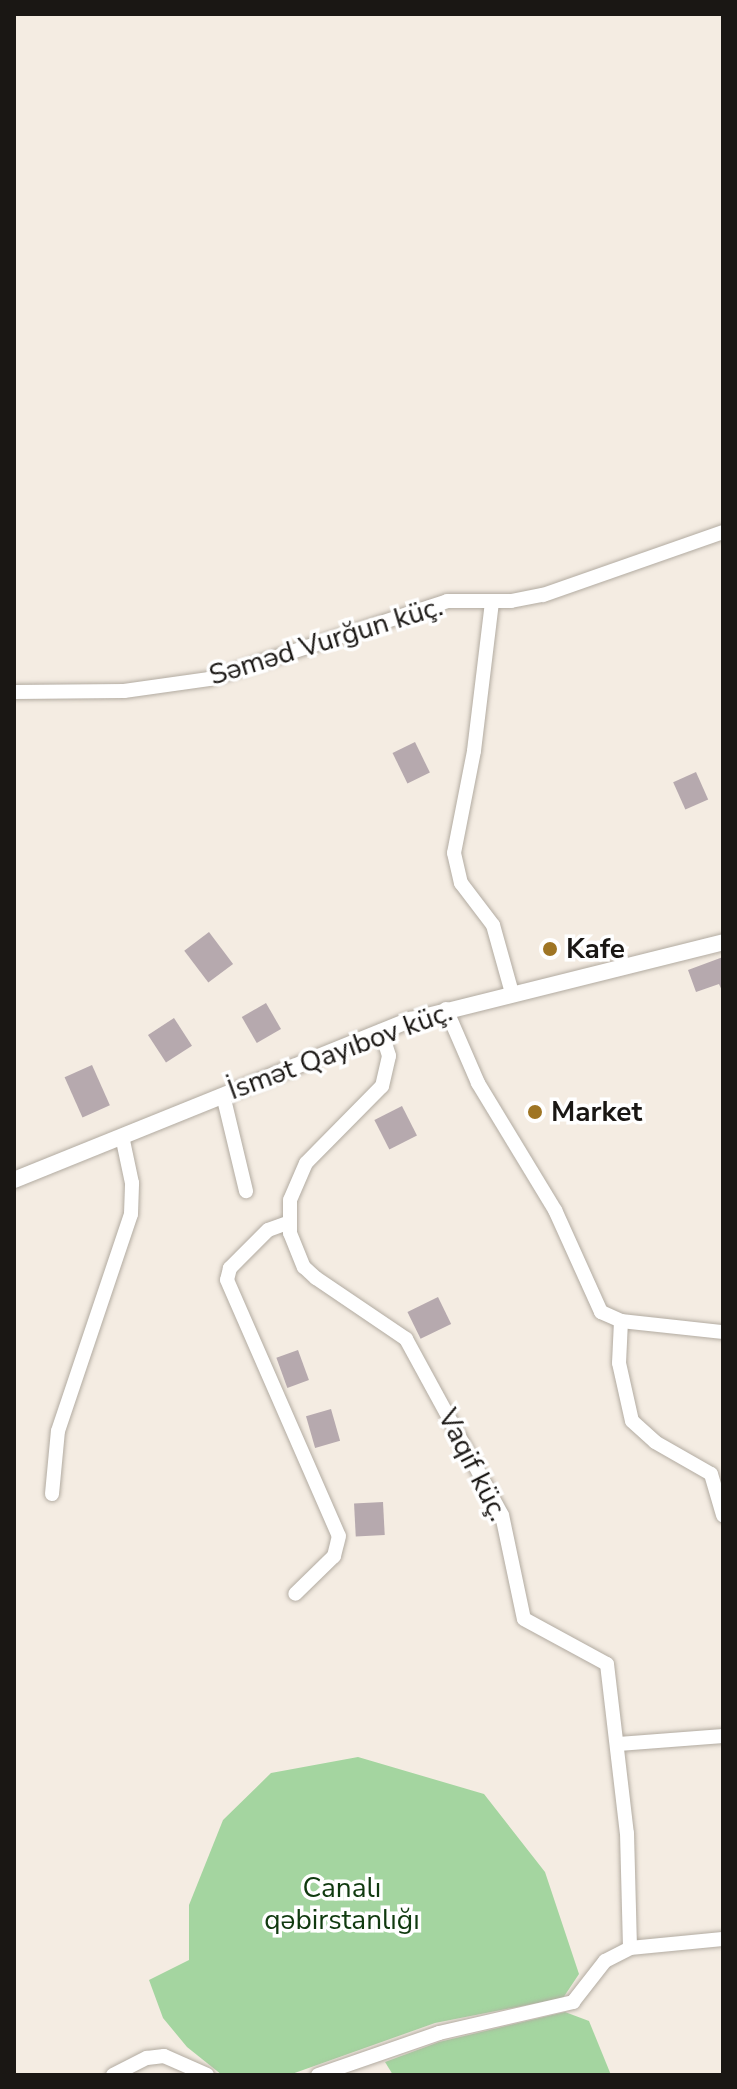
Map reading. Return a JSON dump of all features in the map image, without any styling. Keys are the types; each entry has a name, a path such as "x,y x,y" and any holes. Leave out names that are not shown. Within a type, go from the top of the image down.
{"street":[{"name":"Səməd Vurğun küç.","path":"14,692 167,688 209,679 447,601 492,602 543,595 723,532"},
{"path":"492,602 474,751 454,853 461,883 493,925 512,993"},
{"name":"İsmət Qayıbov küç.","path":"14,1180 381,1031 446,1009 723,942"},
{"path":"446,1009 478,1083 555,1210 592,1299 601,1312 621,1321 723,1332"},
{"name":"Vaqif küç.","path":"381,1031 389,1056 382,1086 306,1163 295,1181 290,1222 294,1248 304,1267 406,1339 502,1515 524,1619 607,1664 619,1744 630,1948"},
{"path":"223,1095 246,1191"},
{"path":"52,1494 58,1431 131,1214 132,1183 122,1136"},
{"path":"290,1222 268,1230 230,1268 227,1280 339,1536 334,1556 295,1594"},
{"path":"621,1321 619,1363 632,1421 655,1442 711,1474 723,1515"},
{"path":"619,1744 723,1736"},
{"path":"318,2075 439,2033 573,2002 605,1961 630,1948 723,1939"},
{"path":"113,2075 147,2058 164,2056 207,2075"}],"green space":[{"name":"Canalı qəbirstanlığı","path":"358,1757 484,1794 545,1872 579,1974 563,1998 435,2023 289,2075 222,2075 187,2047 163,2018 149,1980 189,1960 189,1905 223,1820 271,1773"},
{"path":"565,2012 589,2021 611,2075 393,2075 385,2062 439,2042"}],"building":[{"path":"415,742 430,773 407,784 393,753"},
{"path":"696,772 708,799 685,810 673,782"},
{"path":"209,932 233,964 208,983 184,951"},
{"path":"723,957 723,993 719,984 696,992 688,970"},
{"path":"266,1003 281,1029 257,1043 242,1017"},
{"path":"174,1018 192,1046 166,1063 148,1035"},
{"path":"92,1065 110,1105 82,1117 65,1077"},
{"path":"402,1106 417,1135 389,1149 374,1120"},
{"path":"438,1297 451,1324 421,1339 407,1312"},
{"path":"298,1350 309,1380 287,1388 276,1358"},
{"path":"331,1409 340,1441 315,1448 306,1416"},
{"path":"383,1502 385,1535 356,1536 354,1504"}],"place":[{"name":"Kafe","path":"550,949"},
{"name":"Market","path":"535,1112"}]}
